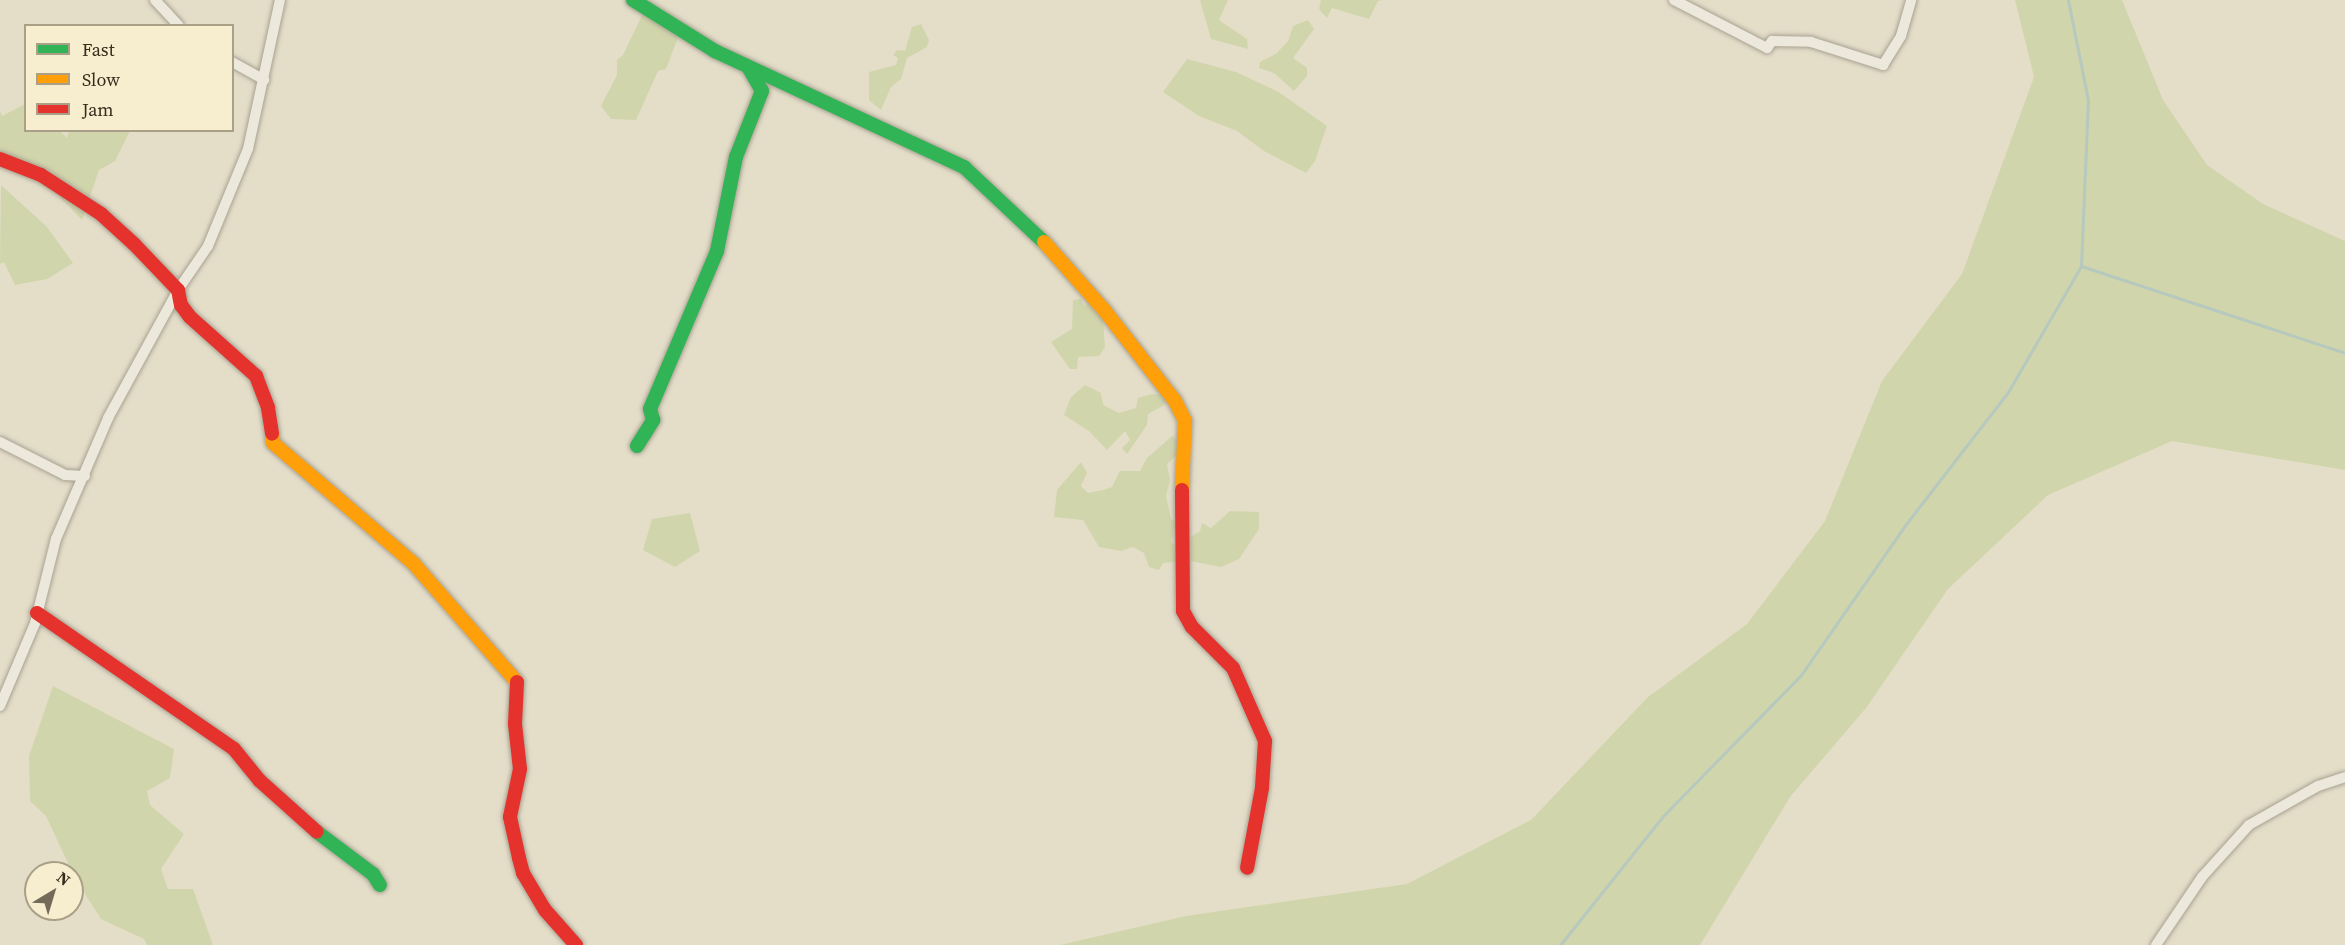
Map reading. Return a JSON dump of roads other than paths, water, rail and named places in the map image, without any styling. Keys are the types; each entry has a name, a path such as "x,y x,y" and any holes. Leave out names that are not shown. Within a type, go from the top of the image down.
{"street":[{"path":"155,0 177,24"},
{"path":"0,706 37,613 56,539 108,418 178,290 214,231 248,149 280,0"},
{"path":"633,0 659,20 748,67 950,159 979,178 1039,236 1105,311 1176,401 1185,421 1186,438 1182,470 1183,611 1192,627 1233,668 1264,741 1262,788 1247,868"},
{"path":"1674,0 1767,48 1772,41 1811,42 1883,65 1901,36 1911,0"},
{"path":"234,63 264,80"},
{"path":"637,446 653,420 650,409 690,322 717,251 736,157 762,91 748,67"},
{"path":"0,159 40,175 101,214 178,290 181,305 190,317 256,376 268,408 273,443 414,564 520,686 514,724 520,769 510,818 523,873 544,910 576,945"},
{"path":"0,442 65,475 85,476"},
{"path":"37,613 234,749 260,782 304,822 374,874 380,885"},
{"path":"2156,945 2214,862 2249,825 2318,786 2345,777"}],"waterway":[{"path":"1560,945 1662,817 1801,675 1906,524 2008,392 2081,266 2088,100 2068,0"},
{"path":"2081,266 2345,353"}]}
